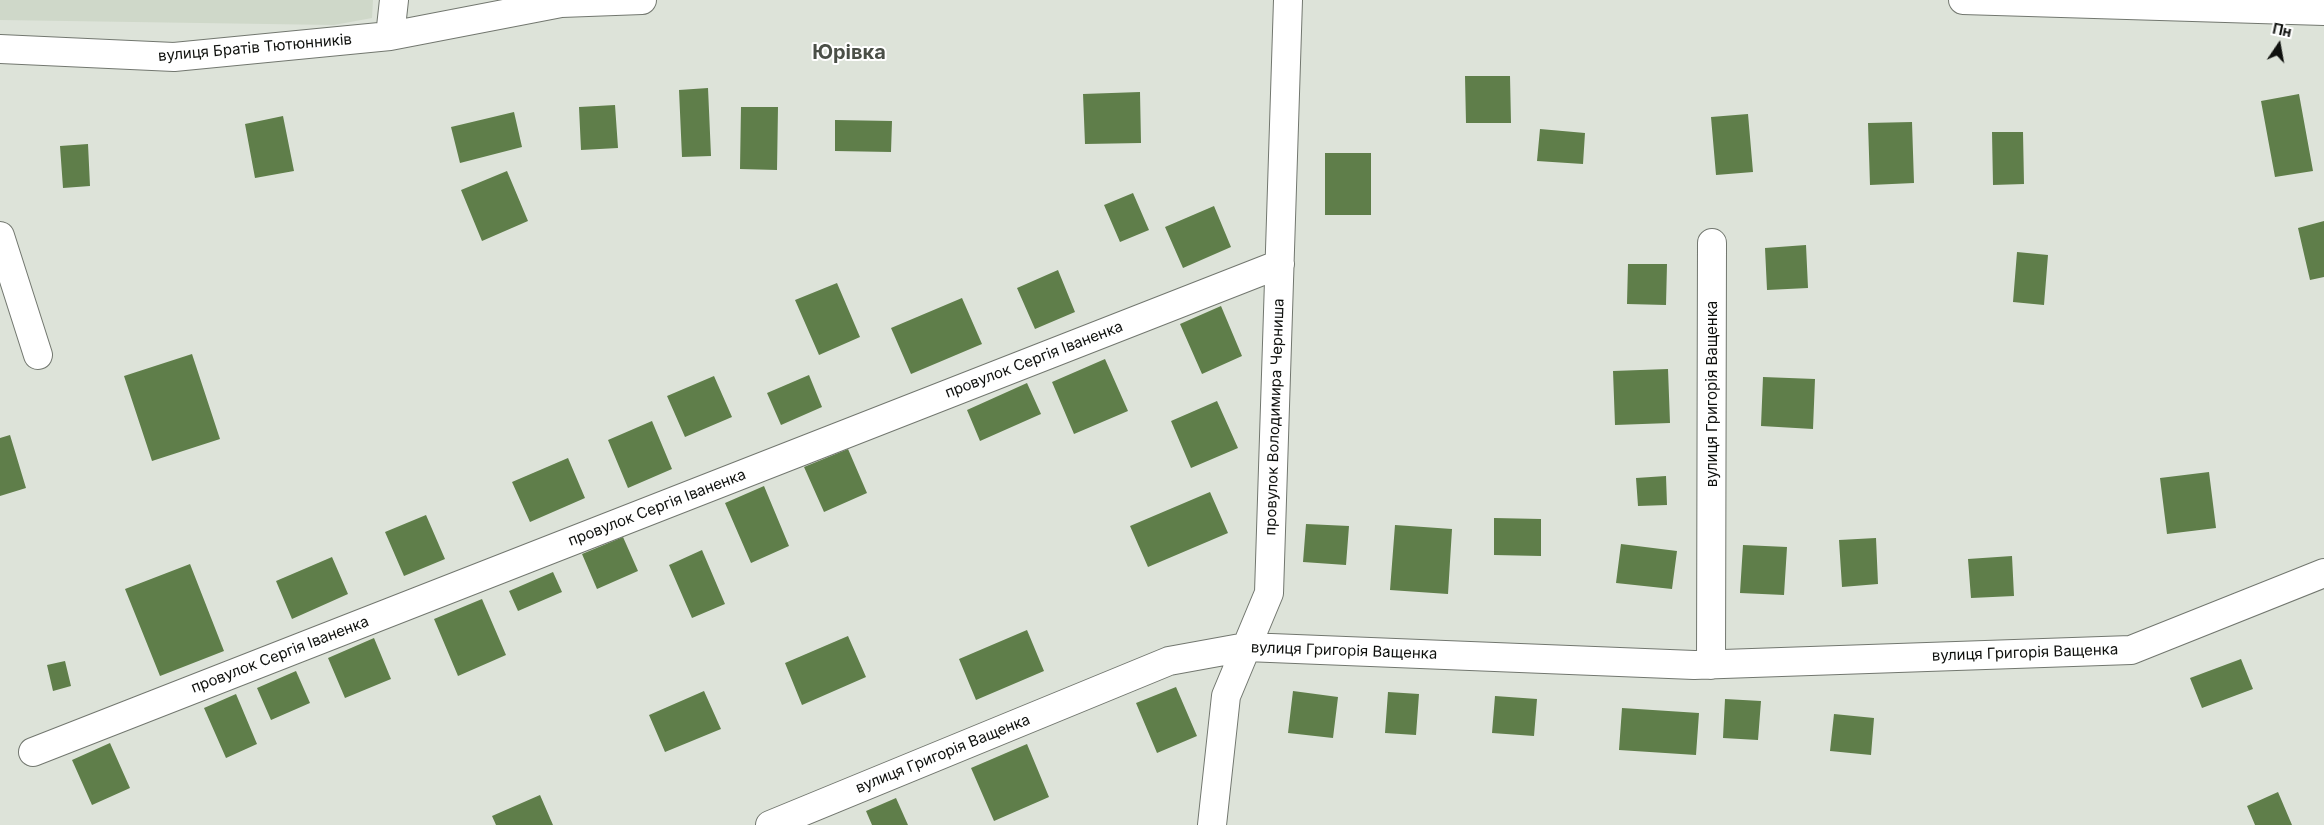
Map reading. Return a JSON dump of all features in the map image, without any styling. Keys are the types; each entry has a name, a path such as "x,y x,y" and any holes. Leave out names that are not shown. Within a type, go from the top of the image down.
{"street":[{"path":"390,36 394,0"},
{"name":"вулиця Братів Тютюнників","path":"0,49 174,57 390,36 561,2 642,0"},
{"name":"провулок Володимира Черниша","path":"1212,825 1226,696 1269,593 1288,0"},
{"path":"1963,0 2324,11"},
{"path":"0,236 38,355"},
{"name":"вулиця Григорія Ващенка","path":"1711,665 1712,242"},
{"name":"провулок Сергія Іваненка","path":"33,752 1280,264"},
{"name":"вулиця Григорія Ващенка","path":"770,825 1169,661 1246,647 1711,665 2131,650 2324,573"}],"shaded area":[{"path":"0,0 373,0 372,18 334,25 0,20"}],"building":[{"path":"1465,76 1510,76 1511,123 1466,123"},
{"path":"708,88 711,156 682,157 679,90"},
{"path":"1140,92 1141,143 1085,144 1083,94"},
{"path":"2299,94 2313,171 2275,177 2261,101"},
{"path":"615,105 618,148 581,150 579,107"},
{"path":"741,107 778,107 777,170 740,169"},
{"path":"514,112 522,147 460,163 451,127"},
{"path":"1748,114 1753,172 1716,175 1711,117"},
{"path":"283,116 294,171 255,178 245,124"},
{"path":"835,120 892,121 891,152 835,151"},
{"path":"1912,122 1914,183 1870,185 1868,123"},
{"path":"1540,129 1585,133 1583,164 1537,161"},
{"path":"1992,132 2023,132 2024,184 1993,185"},
{"path":"88,144 90,186 63,188 60,146"},
{"path":"1325,153 1371,153 1371,215 1325,215"},
{"path":"507,171 528,221 482,241 461,190"},
{"path":"1133,193 1149,230 1120,242 1104,205"},
{"path":"1214,206 1231,247 1183,268 1165,227"},
{"path":"2324,221 2324,277 2310,280 2298,228"},
{"path":"1806,245 1808,288 1767,290 1765,248"},
{"path":"2017,252 2048,255 2044,305 2013,302"},
{"path":"1628,264 1667,264 1666,305 1627,304"},
{"path":"1058,270 1075,312 1035,329 1017,288"},
{"path":"837,283 860,337 819,355 795,300"},
{"path":"962,298 982,344 911,374 891,328"},
{"path":"1221,306 1242,356 1202,374 1180,324"},
{"path":"192,354 220,439 152,461 124,376"},
{"path":"1105,359 1128,411 1074,434 1052,382"},
{"path":"1668,369 1670,423 1615,425 1613,371"},
{"path":"809,375 822,407 781,425 767,393"},
{"path":"714,376 732,417 685,437 667,396"},
{"path":"1763,377 1815,379 1813,429 1761,426"},
{"path":"1027,383 1041,414 980,441 967,410"},
{"path":"1217,401 1238,448 1191,468 1171,421"},
{"path":"652,421 672,469 628,488 608,440"},
{"path":"10,435 26,488 0,496 0,438"},
{"path":"848,449 867,493 824,512 804,467"},
{"path":"568,458 585,498 530,522 512,482"},
{"path":"2209,472 2216,528 2167,534 2160,478"},
{"path":"1666,476 1667,505 1638,506 1636,478"},
{"path":"764,486 789,546 751,563 725,503"},
{"path":"1210,492 1228,533 1148,567 1130,526"},
{"path":"426,515 445,559 404,576 385,532"},
{"path":"1494,518 1541,519 1541,556 1494,555"},
{"path":"1306,524 1349,526 1346,565 1303,562"},
{"path":"1395,525 1452,529 1448,594 1390,590"},
{"path":"623,537 638,571 597,589 582,554"},
{"path":"1876,538 1878,584 1842,587 1839,540"},
{"path":"1621,544 1677,551 1672,589 1616,583"},
{"path":"1743,545 1787,547 1784,595 1740,593"},
{"path":"702,550 725,604 692,618 669,565"},
{"path":"2012,556 2014,596 1971,598 1968,559"},
{"path":"332,557 348,594 292,619 276,581"},
{"path":"190,564 224,651 160,676 125,589"},
{"path":"553,572 562,592 518,611 509,591"},
{"path":"482,599 506,655 458,676 434,619"},
{"path":"1027,630 1044,671 976,700 959,659"},
{"path":"848,636 866,677 802,705 785,663"},
{"path":"374,638 391,679 345,698 328,658"},
{"path":"2241,659 2253,689 2202,708 2190,678"},
{"path":"65,661 71,686 53,691 47,665"},
{"path":"296,671 310,703 271,720 257,688"},
{"path":"1176,687 1197,736 1157,753 1136,703"},
{"path":"704,691 721,729 665,752 649,715"},
{"path":"1293,691 1338,697 1333,738 1288,733"},
{"path":"1388,692 1419,694 1416,735 1385,733"},
{"path":"236,694 257,744 226,758 204,708"},
{"path":"1495,696 1537,699 1534,736 1492,733"},
{"path":"1725,699 1761,701 1758,740 1723,738"},
{"path":"1622,708 1699,713 1696,755 1619,750"},
{"path":"1834,714 1874,718 1871,755 1830,751"},
{"path":"110,743 130,788 92,805 72,760"},
{"path":"1027,744 1049,797 994,821 971,768"},
{"path":"2278,792 2292,825 2255,825 2247,806"},
{"path":"540,795 553,825 496,825 492,816"},
{"path":"896,798 908,825 872,825 866,811"}],"district":[{"name":"Юрівка","path":"849,53"}]}
